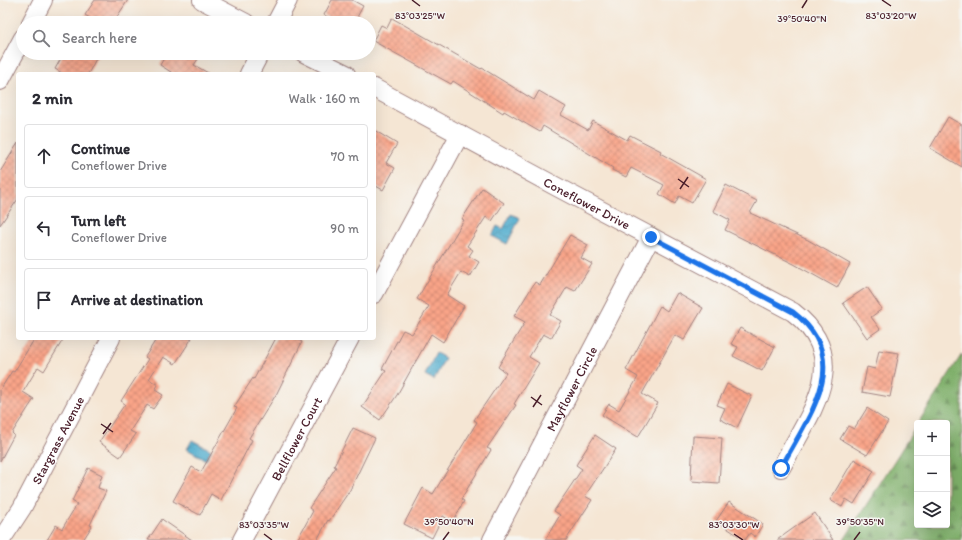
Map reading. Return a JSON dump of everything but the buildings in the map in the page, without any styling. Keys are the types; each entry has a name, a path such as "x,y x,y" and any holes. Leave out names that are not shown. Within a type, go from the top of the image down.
{"street":[{"path":"35,16 43,0"},
{"path":"202,0 233,16"},
{"path":"280,16 288,0"},
{"path":"0,81 16,51"},
{"path":"250,72 256,60"},
{"path":"318,60 342,72"},
{"name":"Coneflower Drive","path":"376,89 793,312 805,321 814,333 821,348 824,378 820,393 781,468"},
{"path":"376,290 460,134"},
{"name":"Mayflower Circle","path":"492,540 651,237"},
{"name":"Stargrass Avenue","path":"1,540 22,508 110,340"},
{"name":"Bellflower Court","path":"242,540 349,340"}],"green space":[{"path":"962,354 962,540 844,540 914,430 914,528 950,528 950,420 920,420"}],"water":[{"path":"511,214 520,218 507,244 492,236 497,226 503,229"},
{"path":"436,353 445,358 434,380 425,375"},
{"path":"192,440 211,450 206,460 187,449"}],"route":[{"path":"651,237 793,312 805,321 814,333 821,348 824,362 824,378 820,393 781,468"}]}
